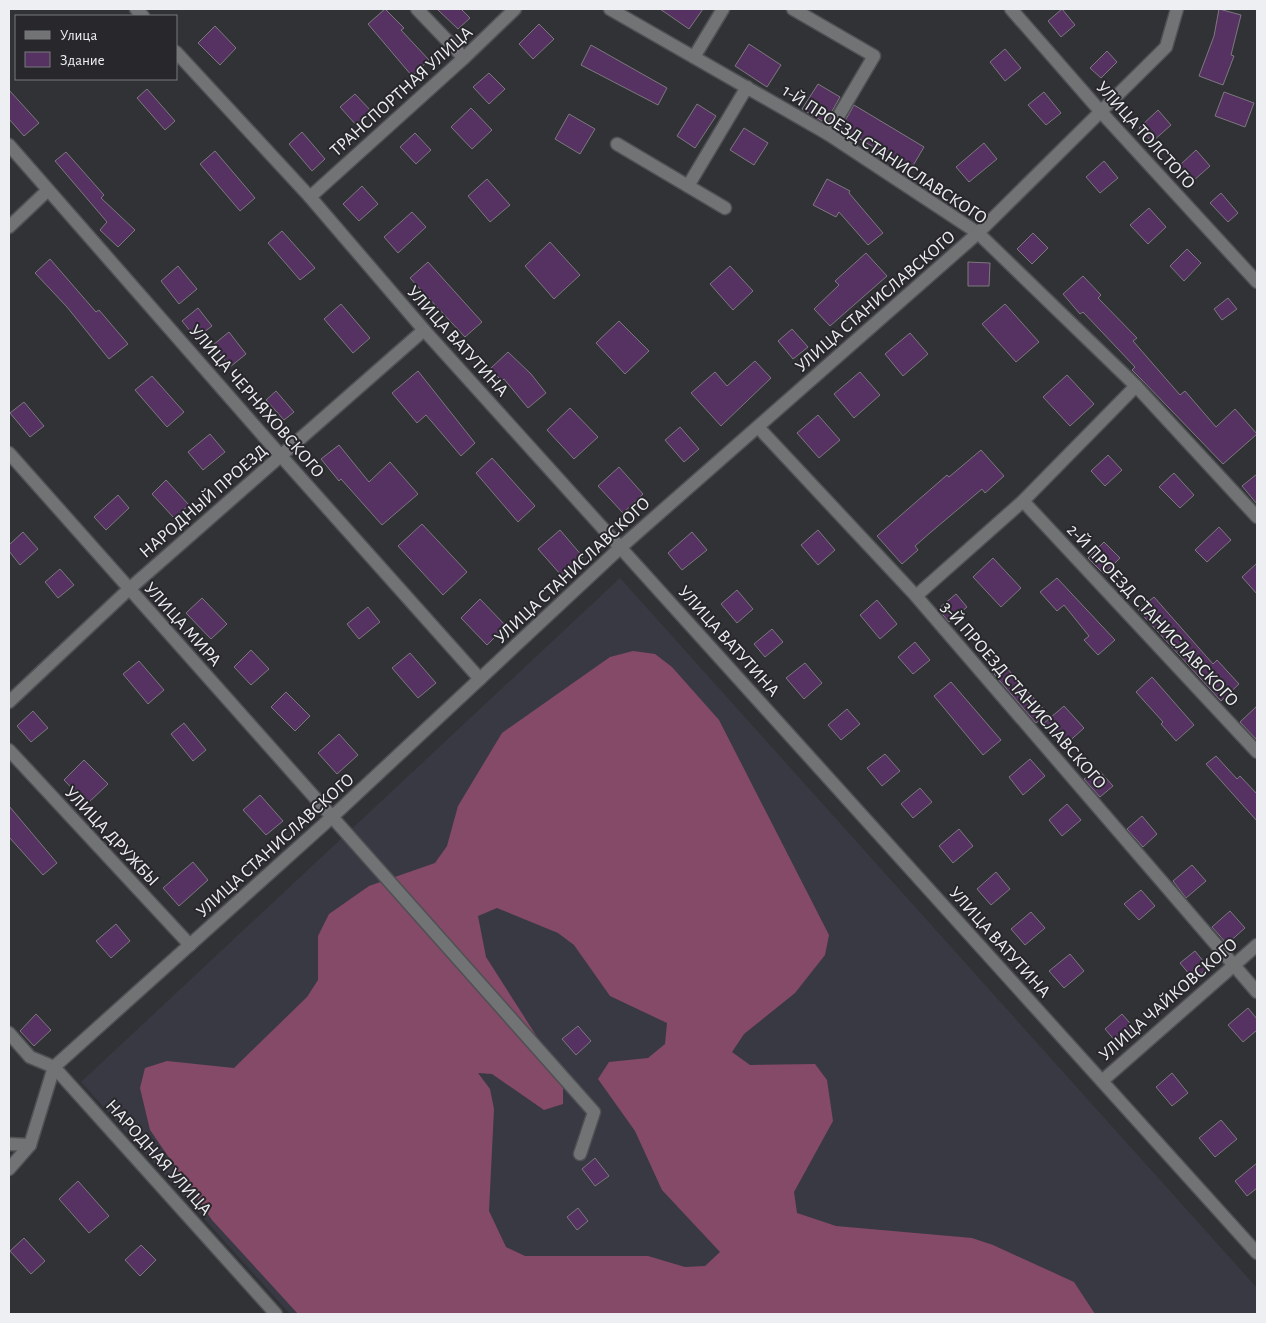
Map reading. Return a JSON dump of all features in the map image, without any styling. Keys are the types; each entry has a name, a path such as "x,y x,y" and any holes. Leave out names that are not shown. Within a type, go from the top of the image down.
{"street":[{"path":"417,9 464,58"},
{"name":"ТРАНСПОРТНАЯ УЛИЦА","path":"310,197 464,58 515,9"},
{"name":"1-Й ПРОЕЗД СТАНИСЛАВСКОГО","path":"610,9 828,134 978,233 1136,386 1257,517"},
{"path":"694,57 722,9"},
{"path":"793,9 874,56 828,134"},
{"name":"УЛИЦА ТОЛСТОГО","path":"1011,9 1101,112 1257,282"},
{"name":"УЛИЦА СТАНИСЛАВСКОГО","path":"54,1067 332,818 621,547 978,233 1166,47 1177,9"},
{"name":"УЛИЦА ВАТУТИНА","path":"178,54 310,197 424,330 1257,1253"},
{"path":"688,186 746,87"},
{"path":"617,144 725,208"},
{"name":"УЛИЦА ЧЕРНЯХОВСКОГО","path":"9,146 480,679"},
{"path":"9,227 48,190"},
{"name":"НАРОДНЫЙ ПРОЕЗД","path":"9,702 128,590 424,330"},
{"path":"916,596 1023,501 1136,386"},
{"name":"3-Й ПРОЕЗД СТАНИСЛАВСКОГО","path":"758,427 916,596 1257,992"},
{"name":"УЛИЦА МИРА","path":"9,453 128,590 594,1112 580,1154"},
{"name":"2-Й ПРОЕЗД СТАНИСЛАВСКОГО","path":"1023,501 1257,752"},
{"name":"УЛИЦА ДРУЖБЫ","path":"9,750 190,946"},
{"name":"УЛИЦА ЧАЙКОВСКОГО","path":"1102,1081 1235,966 1257,944"},
{"name":"НАРОДНАЯ УЛИЦА","path":"9,1033 30,1057 54,1067 272,1313"},
{"path":"9,1169 30,1145 54,1067"},
{"path":"9,1144 30,1145"}],"shaded area":[{"path":"620,578 1257,1288 1257,1314 290,1314 81,1082"},
{"path":"633,651 655,654 672,667 719,720 829,935 825,955 795,993 744,1034 732,1052 750,1065 815,1064 827,1080 833,1121 794,1192 797,1213 836,1226 972,1238 993,1245 1074,1282 1095,1314 298,1314 212,1220 150,1130 140,1088 145,1068 167,1061 234,1068 307,997 318,980 318,936 329,914 369,886 435,863 447,846 458,806 502,733 610,657","holes":["497,908 558,933 574,945 610,996 667,1023 665,1044 648,1058 609,1062 598,1079 635,1131 662,1190 720,1252 705,1266 685,1267 648,1256 525,1256 506,1247 489,1211 494,1109 490,1089 478,1073 492,1074 544,1110 563,1104 563,1083 555,1065 486,957 478,916"]}],"building":[{"path":"385,9 404,28 401,30 429,60 412,76 368,24"},
{"path":"437,9 461,9 470,18 458,29"},
{"path":"660,9 703,9 689,29"},
{"path":"1062,9 1075,25 1061,37 1048,21"},
{"path":"1219,9 1241,15 1231,55 1234,56 1223,85 1199,76 1214,36"},
{"path":"539,24 554,39 533,59 519,44"},
{"path":"215,26 236,48 220,65 198,43"},
{"path":"749,44 781,65 767,87 735,66"},
{"path":"591,45 667,88 658,105 581,65"},
{"path":"1005,49 1021,68 1005,81 990,62"},
{"path":"1107,51 1117,62 1101,78 1090,68"},
{"path":"489,73 505,89 489,104 473,87"},
{"path":"818,84 840,97 827,120 824,118 822,121 802,109"},
{"path":"147,89 175,121 165,130 137,98"},
{"path":"9,90 39,123 24,136 9,119"},
{"path":"1044,92 1061,113 1046,125 1028,105"},
{"path":"1224,92 1254,103 1245,127 1215,116"},
{"path":"355,94 372,112 357,126 340,107"},
{"path":"697,104 716,116 695,148 677,136"},
{"path":"854,105 924,147 911,169 841,128"},
{"path":"471,108 492,130 472,149 451,127"},
{"path":"1158,110 1171,125 1152,142 1139,128"},
{"path":"569,114 595,129 580,154 555,139"},
{"path":"744,128 768,143 754,165 730,150"},
{"path":"302,132 325,159 312,171 289,144"},
{"path":"415,133 431,150 416,164 400,147"},
{"path":"984,143 997,159 969,182 956,167"},
{"path":"1196,150 1210,166 1193,181 1179,166"},
{"path":"215,151 255,198 240,211 200,164"},
{"path":"66,152 104,195 101,198 135,230 118,247 100,230 107,222 55,161"},
{"path":"1104,161 1118,178 1100,193 1086,177"},
{"path":"487,179 510,205 490,222 468,196"},
{"path":"827,179 850,191 849,193 883,233 868,245 839,212 836,217 813,205"},
{"path":"362,186 378,204 359,221 343,204"},
{"path":"1221,193 1238,213 1228,222 1210,203"},
{"path":"1149,208 1166,227 1148,244 1130,225"},
{"path":"412,212 426,227 398,253 384,237"},
{"path":"282,231 315,268 300,280 268,243"},
{"path":"1033,233 1048,248 1032,264 1017,249"},
{"path":"550,242 580,275 554,299 525,266"},
{"path":"1187,249 1201,263 1184,281 1170,266"},
{"path":"866,253 887,276 830,326 814,309 839,285 835,281"},
{"path":"50,259 96,312 99,310 128,344 109,359 67,307 35,273"},
{"path":"428,262 482,322 465,337 410,278"},
{"path":"968,262 990,263 989,286 968,286"},
{"path":"178,266 197,289 179,304 161,281"},
{"path":"730,266 753,291 733,310 710,284"},
{"path":"1083,276 1101,295 1098,298 1137,338 1133,341 1180,395 1185,391 1216,427 1235,409 1257,434 1223,464 1132,370 1135,367 1083,312 1080,314 1063,294"},
{"path":"1228,298 1237,309 1222,320 1214,309"},
{"path":"341,304 370,338 353,353 324,319"},
{"path":"1005,304 1039,342 1016,362 982,324"},
{"path":"198,308 212,326 196,338 182,321"},
{"path":"619,321 649,351 625,374 596,343"},
{"path":"792,329 808,347 793,359 778,341"},
{"path":"229,332 246,354 230,367 213,345"},
{"path":"910,333 928,354 903,376 885,354"},
{"path":"508,352 531,374 546,393 528,408 504,379 502,381 490,369"},
{"path":"755,361 771,378 721,426 691,393 715,372 727,386"},
{"path":"418,371 475,443 461,456 426,415 417,423 392,393"},
{"path":"860,372 880,395 854,418 834,394"},
{"path":"1067,375 1094,404 1070,426 1043,397"},
{"path":"152,376 184,412 167,427 135,390"},
{"path":"276,391 294,412 284,420 266,400"},
{"path":"24,402 44,426 30,437 10,413"},
{"path":"570,408 598,437 574,459 547,430"},
{"path":"818,415 840,440 819,458 797,433"},
{"path":"680,427 699,449 684,462 665,440"},
{"path":"210,434 225,452 203,470 188,452"},
{"path":"339,445 369,482 390,462 418,494 382,525 341,479 339,481 321,459"},
{"path":"981,450 1004,476 985,493 982,489 931,532 915,546 918,550 902,564 877,536 947,475 949,477"},
{"path":"1108,455 1122,470 1105,486 1091,471"},
{"path":"492,458 535,506 518,522 476,473"},
{"path":"619,467 643,494 623,513 598,486"},
{"path":"1174,473 1194,495 1180,508 1159,487"},
{"path":"1257,474 1257,504 1242,486"},
{"path":"166,480 189,505 174,518 152,494"},
{"path":"118,495 129,508 106,530 94,517"},
{"path":"422,524 467,572 443,595 398,546"},
{"path":"1219,527 1231,540 1207,562 1195,550"},
{"path":"560,530 583,557 561,575 538,549"},
{"path":"818,530 835,550 818,565 801,545"},
{"path":"23,532 38,549 20,565 9,551 9,545"},
{"path":"692,532 707,550 682,570 668,553"},
{"path":"1104,542 1120,558 1104,574 1088,558"},
{"path":"993,558 1021,588 1001,607 973,577"},
{"path":"1257,563 1257,594 1242,577"},
{"path":"60,569 74,585 58,598 45,582"},
{"path":"1057,578 1115,640 1098,655 1084,640 1089,636 1064,605 1057,611 1040,592"},
{"path":"737,590 753,609 737,623 721,604"},
{"path":"956,594 967,607 949,622 938,609"},
{"path":"1154,597 1213,664 1217,660 1239,684 1221,701 1138,610"},
{"path":"202,598 227,624 211,639 186,613"},
{"path":"480,599 506,626 487,645 461,618"},
{"path":"877,600 897,624 880,639 860,615"},
{"path":"368,607 380,622 359,639 347,624"},
{"path":"772,629 783,642 765,657 754,644"},
{"path":"915,642 930,660 913,674 898,657"},
{"path":"251,650 269,669 251,685 234,667"},
{"path":"410,653 436,683 418,698 392,668"},
{"path":"139,661 164,690 148,704 123,674"},
{"path":"805,663 822,683 804,699 786,678"},
{"path":"1004,665 1048,714 1036,723 994,674"},
{"path":"1152,677 1194,725 1176,741 1161,724 1163,722 1136,692"},
{"path":"951,682 1001,740 983,755 934,696"},
{"path":"286,692 310,716 295,731 271,707"},
{"path":"1064,706 1084,728 1064,746 1043,724"},
{"path":"1257,706 1257,740 1240,722"},
{"path":"847,709 860,724 841,740 828,725"},
{"path":"33,711 48,728 31,742 17,726"},
{"path":"184,723 206,750 193,761 171,734"},
{"path":"339,734 358,755 337,774 318,753"},
{"path":"885,754 900,771 882,786 867,768"},
{"path":"1216,756 1237,779 1240,776 1257,794 1257,821 1206,764"},
{"path":"1030,759 1045,776 1023,795 1009,777"},
{"path":"84,760 108,784 87,804 64,780"},
{"path":"1097,768 1113,786 1100,797 1084,779"},
{"path":"920,788 932,802 913,818 901,804"},
{"path":"260,795 283,821 266,835 243,810"},
{"path":"1067,804 1081,820 1062,836 1049,820"},
{"path":"9,806 57,863 43,875 9,837"},
{"path":"1142,816 1157,834 1143,847 1127,829"},
{"path":"959,829 973,846 953,863 939,846"},
{"path":"193,862 208,880 179,906 163,888"},
{"path":"1192,865 1206,881 1186,898 1173,881"},
{"path":"996,872 1010,889 991,905 977,889"},
{"path":"1141,890 1155,906 1139,920 1124,904"},
{"path":"1230,911 1245,928 1227,944 1212,927"},
{"path":"1031,912 1045,928 1025,945 1011,929"},
{"path":"116,924 130,941 111,958 96,941"},
{"path":"1195,951 1208,967 1194,980 1180,963"},
{"path":"1070,954 1084,971 1064,988 1049,971"},
{"path":"1248,1008 1257,1019 1257,1030 1243,1042 1228,1025"},
{"path":"36,1014 51,1030 34,1046 20,1031"},
{"path":"1122,1014 1135,1029 1118,1044 1105,1029"},
{"path":"578,1026 591,1041 576,1055 562,1039"},
{"path":"1172,1073 1188,1093 1172,1106 1156,1087"},
{"path":"1221,1120 1237,1139 1215,1157 1199,1138"},
{"path":"595,1158 609,1176 595,1186 582,1169"},
{"path":"1257,1163 1257,1188 1247,1196 1235,1181"},
{"path":"78,1181 109,1216 89,1233 59,1199"},
{"path":"578,1208 588,1221 577,1230 567,1217"},
{"path":"24,1238 45,1261 31,1274 10,1251"},
{"path":"141,1245 156,1260 140,1276 125,1260"}]}
